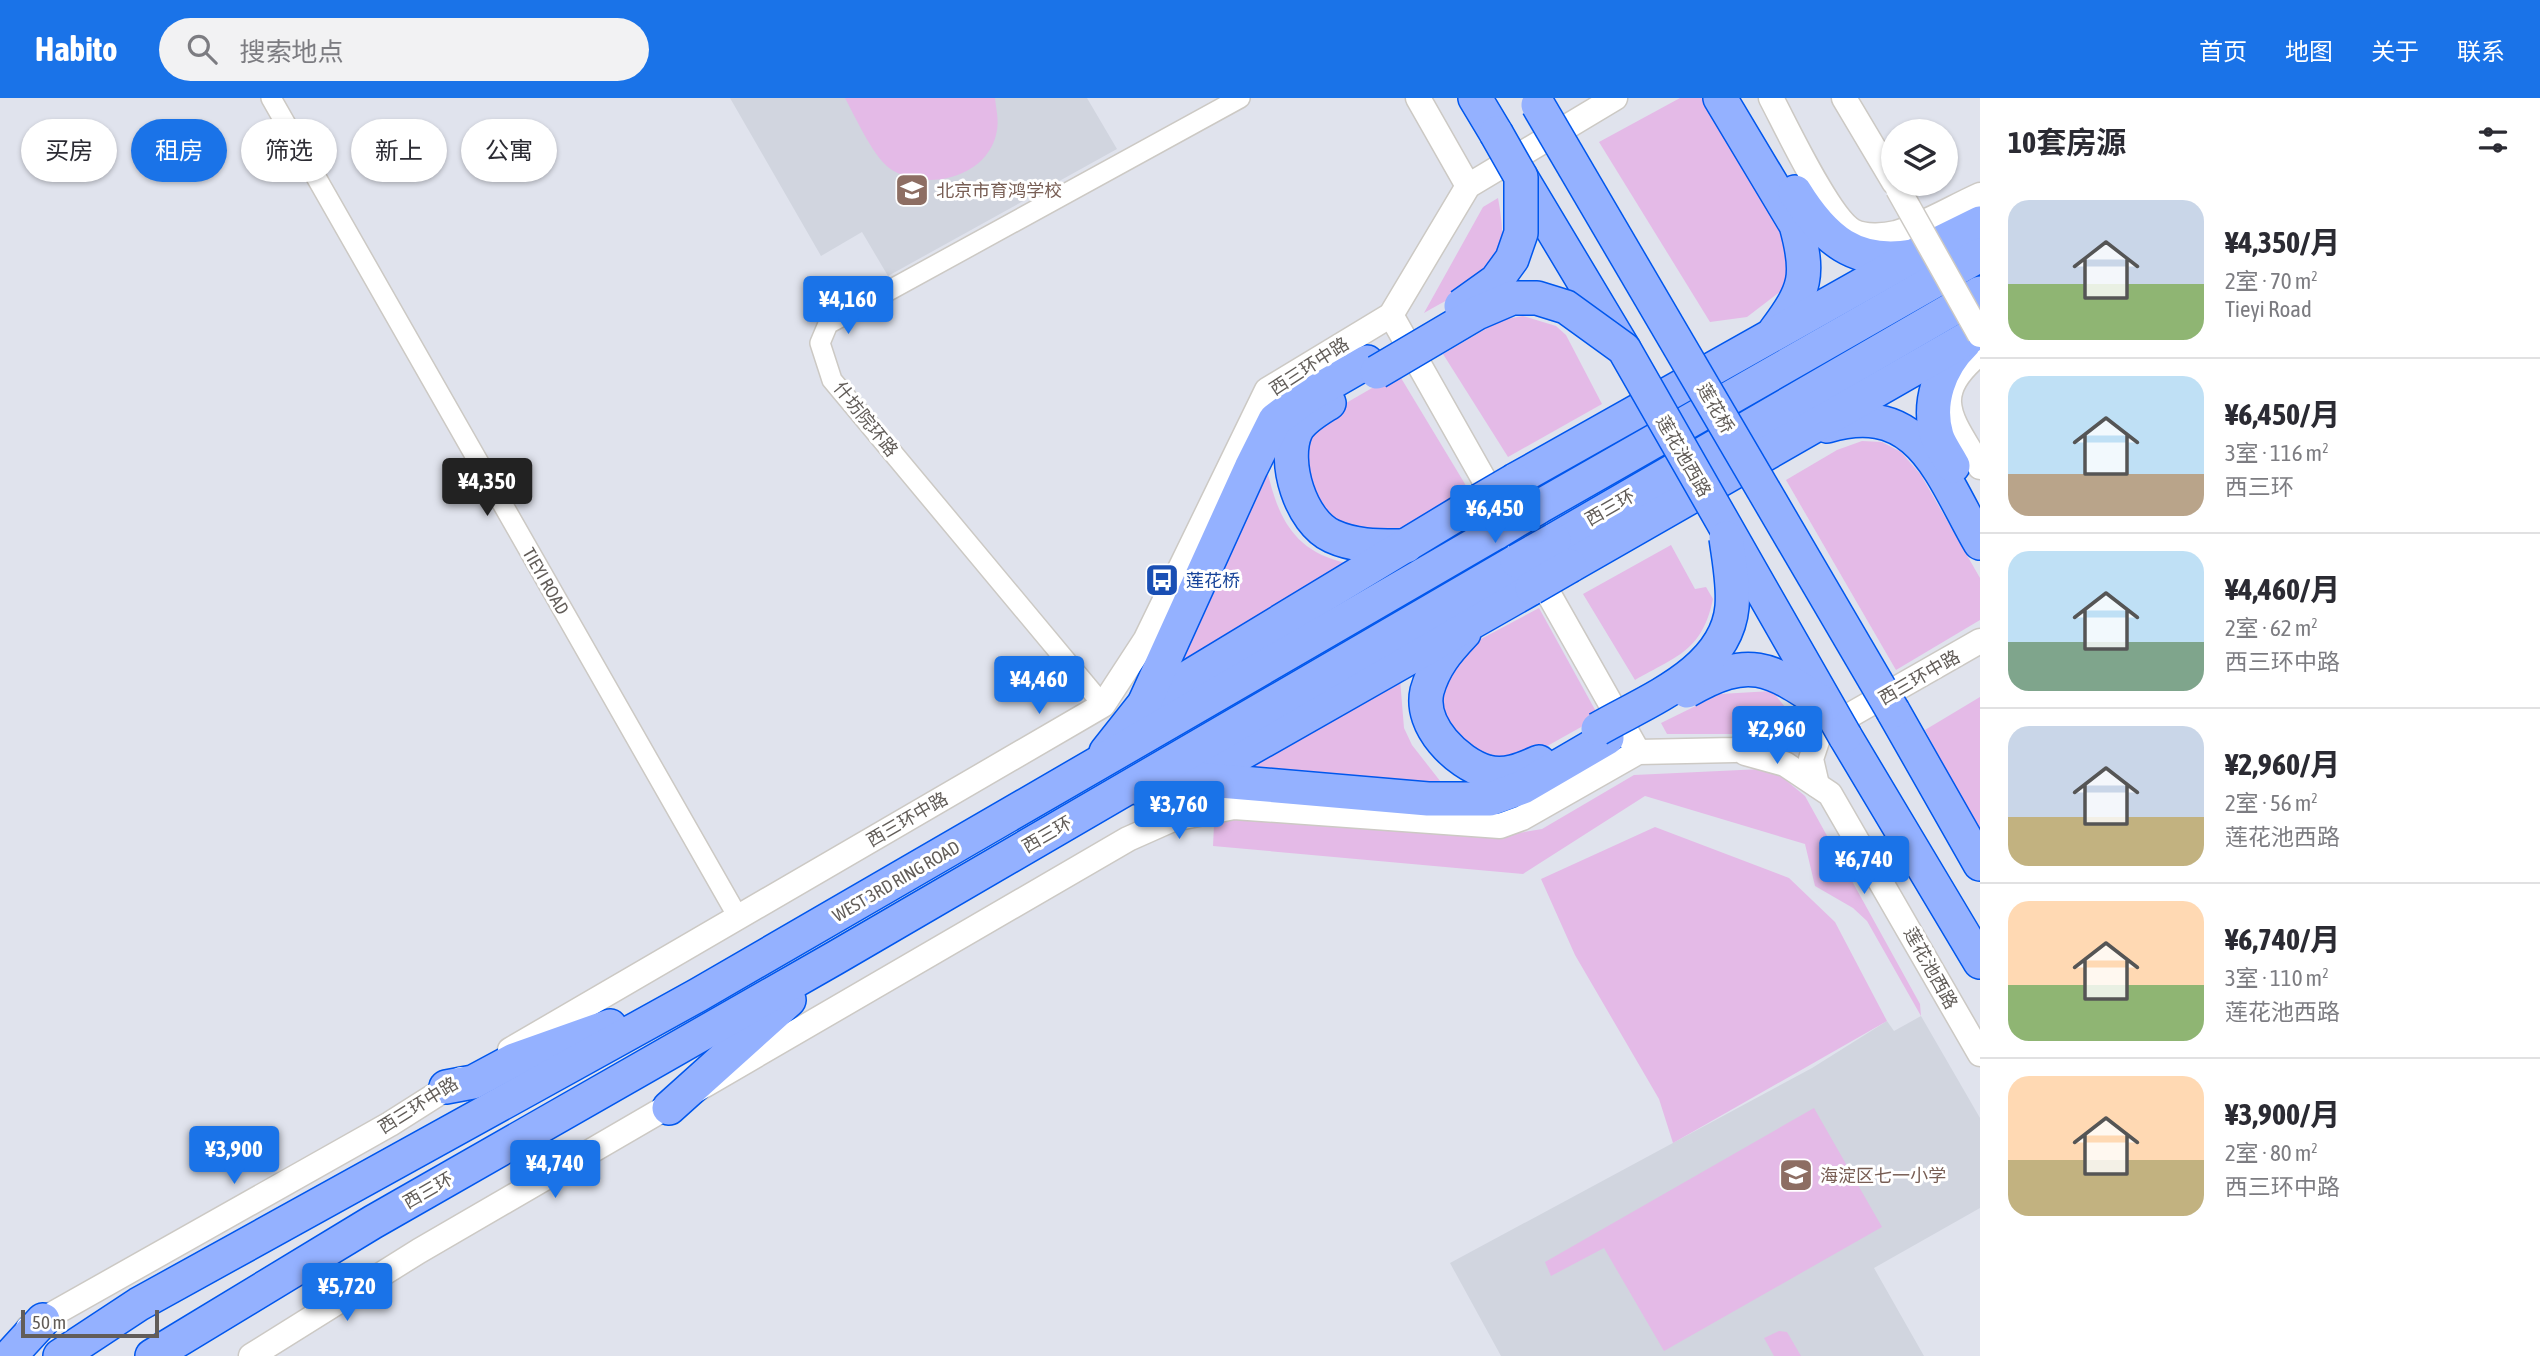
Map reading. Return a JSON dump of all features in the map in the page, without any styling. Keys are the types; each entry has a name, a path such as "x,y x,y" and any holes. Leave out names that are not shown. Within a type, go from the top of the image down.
{"highway":[{"name":"莲花池西路","path":"1475,98 1725,528 1832,725 1980,962"},
{"path":"1720,98 1796,225 1802,246 1806,266 1804,283 1796,303 1771,336"},
{"path":"1738,98 1798,198 1830,239 1850,251 1873,257 1892,260 1915,256"},
{"name":"莲花桥","path":"1536,102 1971,842 1980,864"},
{"path":"1406,546 1363,546 1329,535 1301,503 1290,467 1296,430 1312,414 1372,367 1496,281 1512,259 1521,233 1521,177"},
{"path":"1144,704 1479,501 1915,256 1980,223"},
{"name":"西三环","path":"1094,768 1537,508 1980,255"},
{"name":"西三环","path":"1562,553 1980,293"},
{"path":"1094,768 1144,704 1275,421 1303,399 1512,298 1537,298 1566,307 1623,349"},
{"path":"1832,725 1780,675 1758,668 1722,672 1602,734 1515,772 1488,772 1459,758 1437,733 1429,715 1427,694 1441,657 1525,574 1977,339"},
{"path":"1977,339 1945,367 1936,391 1934,414 1937,437 1980,515"},
{"path":"1797,434 1847,420 1875,421 1904,431 1927,449 1980,543"},
{"path":"1118,794 1196,779 1428,799 1490,799 1523,787 1697,671 1716,648 1726,630 1732,607 1725,528"},
{"name":"西三环","path":"152,1356 373,1222 1118,794 1525,574"},
{"path":"1196,779 1480,616"},
{"name":"WEST 3RD RING ROAD","path":"698,995 1094,768"},
{"path":"669,1108 835,958"},
{"path":"446,1087 473,1082 514,1060 698,995"},
{"path":"60,1356 139,1304 698,995"},
{"path":"10,1356 43,1320"}],"street":[{"name":"TIEYI ROAD","path":"271,98 738,918"},
{"name":"什坊院环路","path":"1103,705 832,380 820,344 828,324 1240,98"},
{"path":"1418,98 1468,186"},
{"name":"西三环中路","path":"0,1344 390,1124 446,1087 1103,705 1146,639 1267,390 1391,315 1468,186 1615,98"},
{"path":"1771,98 1822,192 1841,220 1854,232 1878,236 1897,233 1980,195"},
{"path":"1844,98 1881,161"},
{"path":"1901,196 1977,339 1952,383 1947,411 1980,467"},
{"path":"1391,315 1638,752"},
{"name":"西三环中路","path":"251,1356 419,1251 1128,839 1173,819 1234,807 1500,826 1522,818 1638,752 1734,750 1832,725 1980,641"},
{"path":"1817,785 1811,759 1832,725"},
{"name":"莲花池西路","path":"1734,750 1785,764 1830,794 1980,1054"}],"shaded area":[{"name":"北京市育鸿学校","path":"730,98 1087,98 1117,149 888,276 862,232 821,256"},
{"path":"845,98 995,98 997,130 992,146 983,159 970,169 939,179 906,177 885,165"},
{"path":"1680,98 1707,98 1790,239 1790,272 1781,291 1747,317 1710,322 1599,142"},
{"path":"1498,198 1502,245 1498,261 1491,272 1465,291 1424,313 1483,207"},
{"path":"1523,316 1556,326 1566,335 1602,404 1508,457 1443,354 1501,320"},
{"path":"1398,373 1468,489 1398,530 1380,532 1346,526 1319,507 1307,490 1305,442 1315,421"},
{"path":"1862,441 1882,442 1901,452 1921,475 1980,578 1980,620 1896,670 1786,480 1837,450"},
{"path":"1267,470 1277,503 1291,530 1313,550 1346,563 1179,665"},
{"path":"1671,545 1695,589 1706,587 1713,599 1702,630 1695,641 1675,658 1635,680 1583,594"},
{"path":"1539,608 1599,717 1517,763 1502,764 1445,730 1439,681 1462,649"},
{"path":"1400,679 1404,728 1412,745 1444,786 1242,771"},
{"path":"1772,691 1803,729 1753,734 1667,734 1661,723 1720,694"},
{"path":"1980,697 1980,833 1925,730"},
{"path":"1762,769 1782,777 1805,796 1920,1004 1921,1016 1867,921 1853,908 1815,886 1805,844 1645,796 1523,874 1213,846 1214,825 1227,818 1501,836 1542,829 1634,775"},
{"path":"1655,827 1789,878 1835,922 1887,1021 1673,1143 1659,1099 1575,955 1541,879"},
{"name":"海淀区七一小学","path":"1921,1016 1980,1118 1980,1208 1874,1268 1924,1356 1501,1356 1450,1263 1812,1068 1887,1021 1894,1031"},
{"path":"1814,1108 1882,1227 1664,1351 1604,1248 1551,1276 1545,1262"},
{"path":"1779,1331 1787,1332 1801,1356 1774,1356 1764,1338"}],"place":[{"name":"北京市育鸿学校","path":"912,190"},
{"name":"莲花桥","path":"1162,580"},
{"name":"海淀区七一小学","path":"1796,1175"}]}
